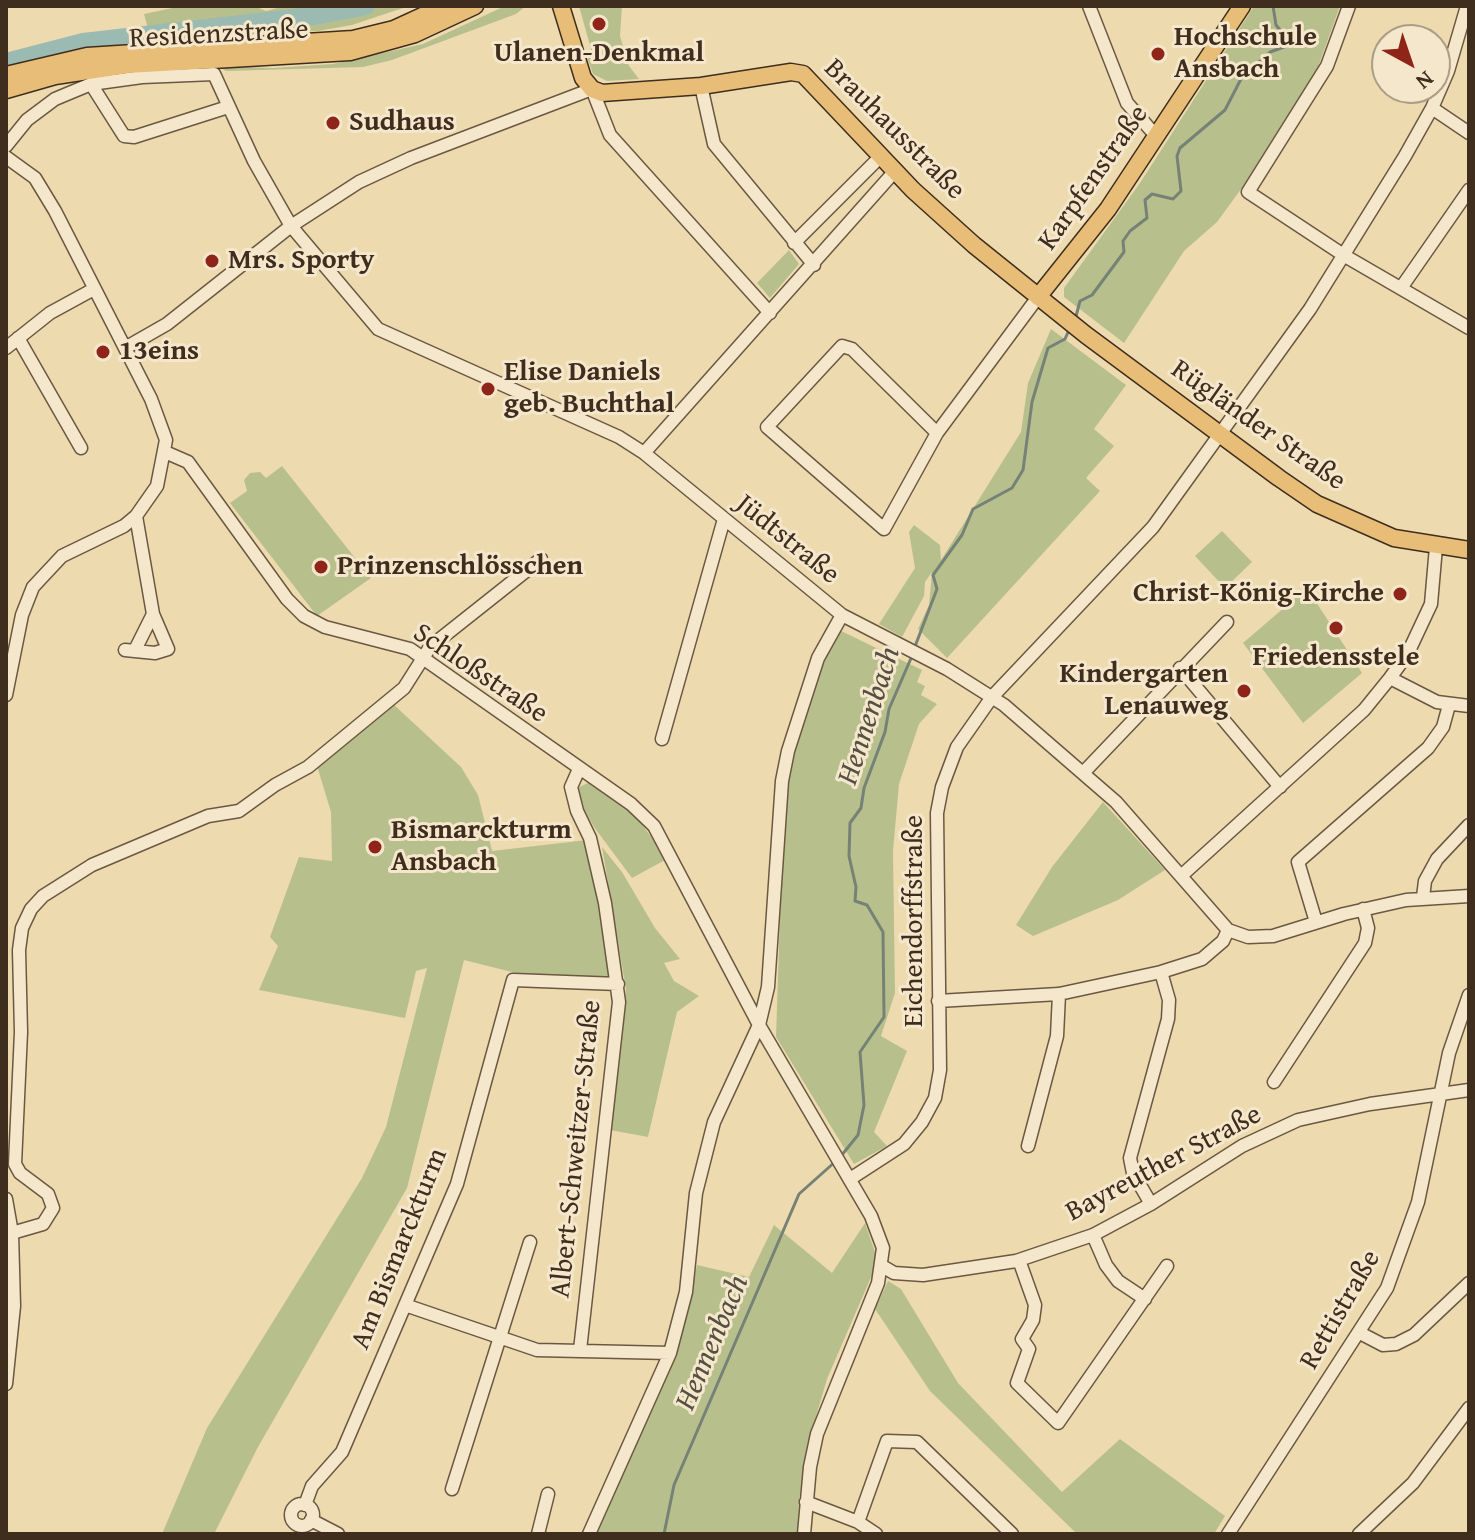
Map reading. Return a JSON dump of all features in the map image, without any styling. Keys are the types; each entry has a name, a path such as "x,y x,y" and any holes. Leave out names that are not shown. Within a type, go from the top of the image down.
{"main road":[{"name":"Residenzstraße","path":"6,75 87,56 353,39 394,29 444,6"},
{"name":"Residenzstraße","path":"6,90 55,76 127,65 350,52 415,34 475,6"},
{"path":"561,6 583,78 592,89"},
{"name":"Karpfenstraße","path":"1038,297 1108,209 1242,6"},
{"name":"Brauhausstraße","path":"592,89 602,93 701,86 791,72 803,74 943,218 1038,297"},
{"name":"Rügländer Straße","path":"1038,297 1317,504 1354,523 1394,538 1469,550"}],"street":[{"path":"1089,6 1127,103 1157,137"},
{"path":"1349,6 1327,66 1314,90 1248,192 1345,256 1469,328"},
{"name":"Eichendorffstraße","path":"850,1179 904,1144 922,1122 935,1098 940,1070 938,804 957,747 992,697 1153,527 1345,256 1432,108 1448,71 1467,6"},
{"name":"Jüdtstraße","path":"91,84 142,77 214,74 228,107 291,226 378,329 619,437 644,453 842,615 992,697 1084,772 1228,930"},
{"path":"6,146 27,120 55,99 91,84 124,136 134,137 228,107"},
{"path":"701,86 714,144 814,265"},
{"name":"Brauhausstraße","path":"125,348 167,324 291,226 359,182 411,158 592,89"},
{"path":"592,89 610,135 770,313"},
{"path":"1432,108 1469,133"},
{"path":"794,243 881,156"},
{"path":"6,157 35,178 44,191 163,428 165,452 157,486 136,516 124,526 62,556 39,578 22,615 6,695"},
{"path":"644,453 895,171"},
{"path":"1401,288 1469,190"},
{"path":"6,348 50,313 94,289"},
{"path":"937,433 852,349 842,346 767,427 884,529 937,433 1038,297"},
{"path":"18,338 81,448"},
{"name":"Schloßstraße","path":"165,452 188,462 287,599 304,616 325,627 410,649 631,804 654,826 759,1025 871,1216 883,1248 882,1266"},
{"path":"136,516 153,614 168,649 155,653 130,650 153,614"},
{"path":"662,739 724,519"},
{"path":"1181,876 1364,710 1390,678 1408,653 1431,604 1436,547"},
{"path":"12,1233 43,1224 53,1208 48,1194 20,1173 15,1164 21,1032 19,950 22,928 31,909 43,896 92,865 208,816 239,811 275,785 308,767 404,688 430,647 541,559"},
{"path":"589,1534 670,1353 686,1292 696,1193 714,1122 759,1025 768,987 782,781 788,751 818,658 842,615"},
{"path":"1084,772 1124,734 1180,668 1227,622"},
{"path":"1180,668 1280,787"},
{"path":"1390,678 1449,705 1469,706"},
{"path":"1316,922 1298,862 1428,748 1443,727 1449,705"},
{"name":"Albert-Schweitzer-Straße","path":"579,769 571,787 577,811 590,838 619,1002 580,1350"},
{"path":"1423,897 1425,881 1437,859 1469,825"},
{"path":"938,1001 1059,994 1161,972 1202,959 1223,941 1228,930 1248,937 1273,936 1363,909 1423,897 1469,896"},
{"path":"1274,1082 1365,943 1368,928 1363,909"},
{"path":"1151,1204 1133,1173 1130,1158 1168,1019 1169,1000 1161,972"},
{"name":"Am Bismarckturm","path":"305,1505 312,1486 342,1452 457,1184 513,980 618,984"},
{"path":"740,988 753,992 768,987"},
{"path":"1028,1146 1057,1036 1059,994"},
{"name":"Rettistraße","path":"1228,1534 1387,1288 1407,1240 1449,1053 1469,995"},
{"name":"Bayreuther Straße","path":"882,1266 894,1273 923,1275 1019,1260 1093,1235 1151,1204 1205,1167 1298,1120 1370,1104 1469,1090"},
{"path":"6,1199 12,1233 14,1306 6,1384"},
{"path":"1093,1235 1106,1265 1118,1281 1145,1299"},
{"path":"452,1489 530,1242"},
{"path":"1019,1260 1035,1305 1033,1320 1022,1339 1029,1349 1017,1383 1058,1423 1167,1266"},
{"path":"804,1534 817,1434 882,1266"},
{"path":"1360,1333 1383,1345 1396,1344 1414,1335 1469,1283"},
{"path":"405,1305 537,1350 670,1353"},
{"path":"1359,1534 1413,1483 1469,1408"},
{"path":"858,1522 887,1441 917,1442 1012,1534"},
{"path":"538,1534 548,1494"},
{"path":"806,1502 858,1522 876,1534"},
{"path":"305,1505 312,1513 311,1520 302,1526 291,1518 294,1507 305,1505"},
{"path":"311,1520 338,1534"}],"green space":[{"path":"182,6 254,6 266,11 284,6 409,6 352,25 318,31 151,40 144,14"},
{"path":"505,6 526,6 516,14 392,60 363,67 226,71 218,66 272,68 333,64 423,44"},
{"path":"579,6 622,6 620,36 629,66 639,79 607,81 593,74 587,57 591,49"},
{"path":"1254,6 1340,6 1318,67 1244,185 1217,222 1184,251 1124,343 1064,297 1064,288 1140,183"},
{"path":"789,250 799,264 770,298 757,283"},
{"path":"1051,329 1126,385 1094,429 1114,446 1086,478 1100,491 947,658 918,629 929,605 932,572 925,582 924,596 902,637 879,624 915,568 909,532 914,525 940,545 941,560 1021,432 1028,383"},
{"path":"282,466 371,578 317,616 230,503 247,491 244,480 250,473 260,472 266,478"},
{"path":"1222,531 1252,562 1225,588 1195,556"},
{"path":"1307,588 1362,673 1303,723 1243,643"},
{"path":"837,629 922,670 917,682 925,686 921,695 937,704 919,724 899,784 893,851 895,993 881,1036 907,1051 874,1132 887,1146 854,1164 776,1037 784,793 808,704"},
{"path":"392,703 461,767 478,795 492,851 587,840 611,973 603,979 524,975 464,960 407,1188 258,1447 214,1534 162,1534 207,1428 362,1178 386,1127 427,968 416,971 405,1018 259,990 278,946 270,937 299,857 332,861 331,812 317,766"},
{"path":"590,782 636,816 667,859 632,878 594,827 576,795 577,788"},
{"path":"1103,802 1165,870 1118,900 1033,936 1016,925 1052,867"},
{"path":"602,847 622,872 655,928 680,959 664,963 674,981 699,996 677,1012 648,1137 610,1130 626,989"},
{"path":"865,1223 878,1261 827,1379 810,1437 799,1500 798,1534 596,1534 678,1350 697,1265 749,1277 774,1225 832,1273"},
{"path":"888,1281 901,1289 958,1383 1062,1492 1120,1439 1225,1516 1214,1534 1077,1534 930,1391 875,1309"}],"waterway":[{"path":"6,62 83,42 320,15 366,6"},
{"name":"Hennenbach","path":"1075,320 1080,301 1092,295 1124,252 1123,241 1130,231 1147,218 1145,200 1152,194 1173,199 1181,191 1177,156 1180,148 1225,110 1242,77 1270,52 1284,47 1287,39 1276,25 1273,6"},
{"name":"Hennenbach","path":"914,649 937,589 933,575 962,535 973,509 1012,488 1023,470 1032,402 1048,348 1065,339 1069,330"},
{"name":"Hennenbach","path":"841,1156 858,1135 864,1105 860,1052 884,1017 883,932 867,905 855,901 856,887 849,856 850,823 861,808 864,788 885,732 889,709 912,656"},
{"name":"Hennenbach","path":"664,1534 674,1485 799,1194 836,1161"}],"place":[{"name":"Ulanen-Denkmal","path":"599,24"},
{"name":"Hochschule Ansbach","path":"1158,54"},
{"name":"Sudhaus","path":"333,123"},
{"name":"Mrs. Sporty","path":"212,261"},
{"name":"13eins","path":"103,352"},
{"name":"Elise Daniels geb. Buchthal","path":"488,389"},
{"name":"Prinzenschlösschen","path":"321,567"},
{"name":"Christ-König-Kirche","path":"1400,594"},
{"name":"Friedensstele","path":"1336,628"},
{"name":"Kindergarten Lenauweg","path":"1244,691"},
{"name":"Bismarckturm Ansbach","path":"375,847"}]}
